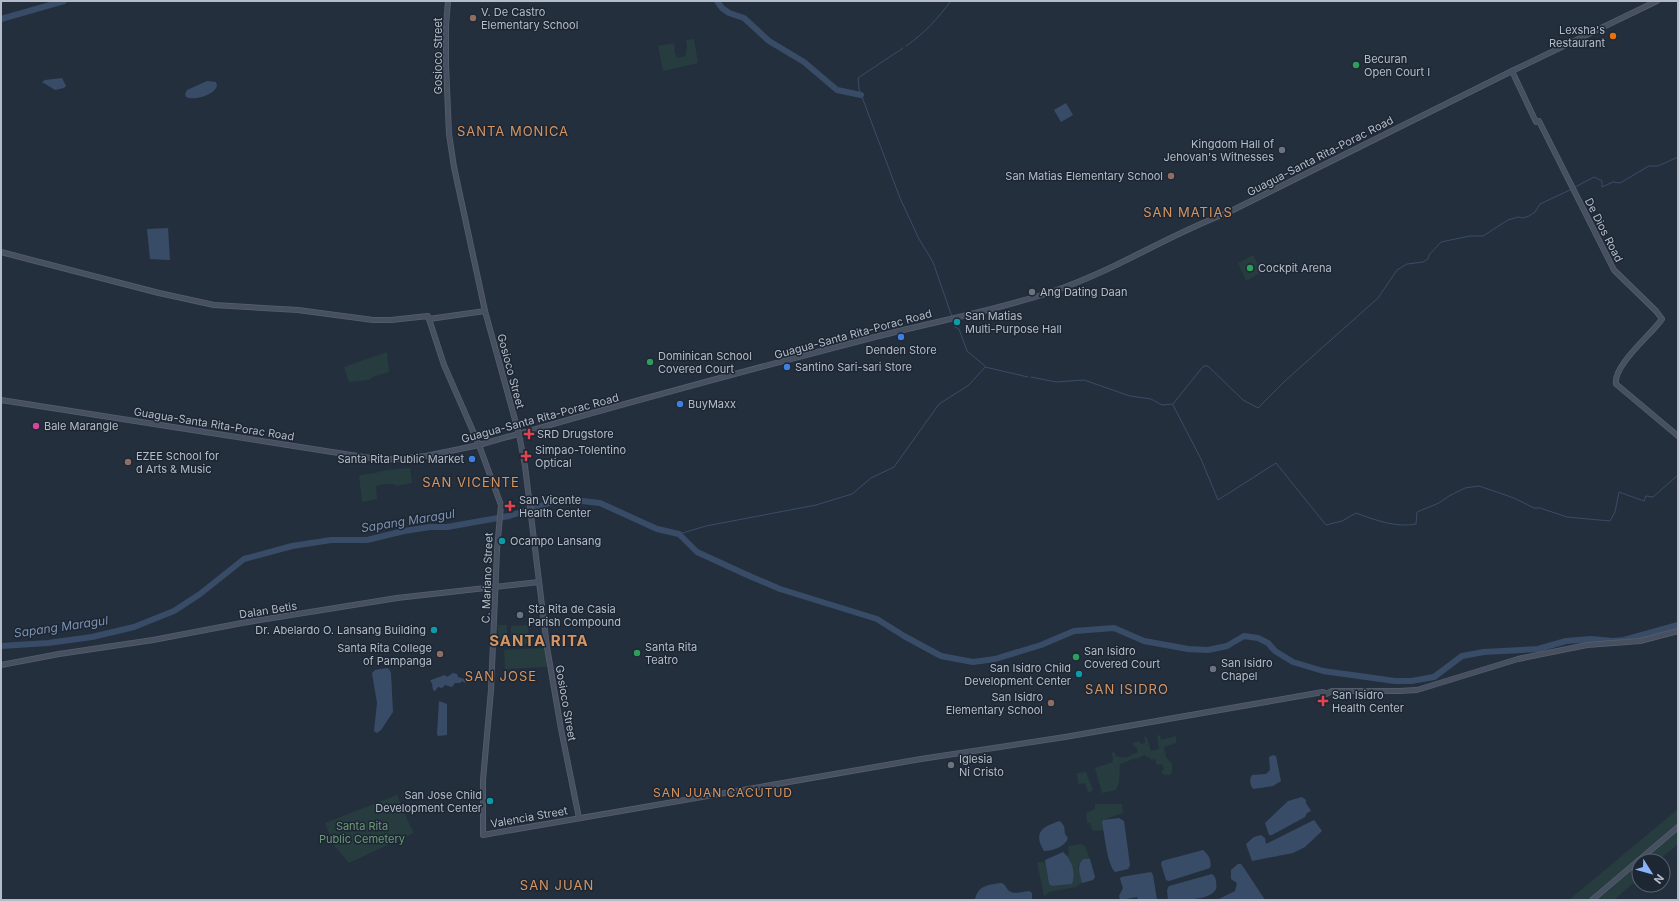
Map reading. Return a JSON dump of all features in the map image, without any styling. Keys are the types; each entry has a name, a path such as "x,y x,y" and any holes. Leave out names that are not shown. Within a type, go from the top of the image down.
{"street":[{"name":"Gosioco Street","path":"448,1 446,26 446,65 449,134 454,168 485,311 519,434 531,505 547,648 561,729 579,818"},
{"name":"Guagua-Santa Rita-Porac Road","path":"1,400 383,460 426,456 479,445 853,343 1056,291 1099,273 1240,206 1656,1"},
{"name":"De Dios Road","path":"1512,71 1536,122 1539,121 1614,270 1656,311 1662,319 1622,365 1616,376 1616,384 1678,436"},
{"path":"1,252 159,293 214,305 298,310 373,320 391,320 428,316 429,319 485,311"},
{"name":"C. Mariano Street","path":"429,319 446,369 479,445 501,505 498,523 491,690 483,787 483,835"},
{"name":"Dalan Betis","path":"1,665 59,654 153,640 242,623 397,598 539,582"},
{"name":"Valencia Street","path":"483,835 921,759 1065,737 1323,692 1326,694 1332,691 1417,690 1518,659 1587,645 1640,641 1678,631"},
{"path":"1592,900 1678,827"}],"green space":[{"path":"694,39 698,63 663,71 658,46 674,43 674,50 677,58 686,56 686,40"},
{"name":"Cockpit Arena","path":"1253,255 1262,272 1246,281 1238,263"},
{"path":"387,352 389,372 375,376 368,380 349,382 344,367"},
{"path":"410,468 412,483 396,486 395,484 385,484 376,486 377,499 362,502 359,475"},
{"path":"498,625 507,625 507,645 498,645"},
{"path":"528,625 529,644 511,645 511,626"},
{"path":"546,648 547,667 505,669 504,650"},
{"path":"1157,735 1160,736 1161,740 1176,736 1176,743 1164,747 1166,757 1172,764 1172,773 1168,776 1167,774 1165,775 1161,772 1164,769 1162,764 1157,765 1155,759 1151,760 1145,755 1120,764 1119,783 1116,790 1102,793 1095,768 1113,762 1112,753 1114,751 1116,756 1122,757 1136,754 1138,752 1137,748 1133,745 1133,743 1139,741 1141,744 1145,743 1144,736 1147,738 1151,751 1159,749"},
{"path":"1086,772 1093,790 1088,793 1085,783 1078,784 1077,773"},
{"name":"Santa Rita Public Cemetery","path":"397,795 414,833 349,863 333,844 325,823"},
{"path":"1095,804 1122,804 1123,813 1103,820 1102,823 1104,830 1092,830 1090,823 1087,823 1086,813 1095,809"},
{"path":"1678,809 1678,844 1667,853 1631,853 1631,885 1614,900 1569,900"},
{"path":"1081,844 1085,846 1090,859 1083,859 1078,866 1082,883 1076,887 1049,892 1044,896 1037,862 1045,862 1049,884 1053,886 1072,884 1071,862 1067,857 1069,854 1068,846"}],"water":[{"path":"62,78 66,86 55,90 42,82 45,80"},
{"path":"207,81 216,82 217,86 212,92 199,98 186,97 185,94 187,90"},
{"path":"1066,103 1073,115 1061,122 1054,110"},
{"path":"168,228 170,260 150,259 147,229"},
{"path":"387,668 391,673 393,712 381,730 377,733 374,731 377,703 372,673 375,670"},
{"path":"453,673 464,679 466,683 462,681 460,683 455,683 452,687 445,685 442,688 438,687 435,691 433,690 431,680 445,675 447,677"},
{"path":"439,701 447,704 447,735 438,736 437,734"},
{"path":"1273,755 1276,756 1281,781 1273,786 1253,789 1250,778 1252,775 1266,774 1270,770 1269,757"},
{"path":"1302,797 1306,800 1306,803 1311,811 1307,813 1305,817 1272,835 1269,835 1265,823 1288,801"},
{"path":"1119,818 1124,821 1130,865 1128,869 1115,872 1108,856 1102,823 1103,820"},
{"path":"1314,820 1322,831 1305,847 1293,853 1252,861 1246,844 1254,837 1261,835 1265,838 1266,844"},
{"path":"1060,821 1064,826 1065,834 1068,838 1064,844 1058,848 1044,851 1039,839 1041,831 1044,828"},
{"path":"1203,850 1210,858 1210,868 1169,881 1166,880 1161,864 1162,861"},
{"path":"1063,852 1071,862 1074,875 1072,884 1052,886 1049,884 1045,860"},
{"path":"1083,859 1090,859 1095,877 1093,880 1082,883 1079,867"},
{"path":"1238,864 1241,864 1244,868 1265,900 1217,900 1235,891 1237,883 1231,879 1231,870"},
{"path":"1151,872 1153,875 1157,900 1138,900 1137,897 1120,900 1119,896 1123,888 1120,879 1121,877"},
{"path":"1212,874 1215,877 1216,889 1208,896 1195,899 1168,900 1167,890 1169,886"},
{"path":"1001,883 1010,892 1018,893 1029,891 1032,893 1032,900 975,900 978,891 984,887"}],"waterway":[{"path":"1,19 64,1"},
{"path":"717,1 722,8 729,13 744,18 769,41 804,62 837,90 861,95"},
{"path":"906,46 919,36 941,14 951,1"},
{"path":"903,48 858,78 859,89 900,198 919,239 933,262 952,317"},
{"path":"1575,187 1594,177 1602,181 1602,187 1613,182 1620,183 1649,166 1658,166 1678,157"},
{"path":"1031,377 1056,382 1084,380 1130,396 1151,399 1162,405 1173,404 1201,369 1204,366 1208,366 1243,400 1258,408 1286,380 1378,298 1397,270 1407,264 1423,262 1428,259 1429,255 1441,242 1470,236 1483,236 1508,220 1529,216 1535,212 1540,204 1572,189"},
{"path":"952,320 955,327 959,329 967,351 985,366"},
{"path":"679,534 706,526 816,505 852,494 871,478 894,467 939,404 969,385 985,367 1028,377"},
{"path":"1173,405 1201,459 1218,500 1276,463 1326,525 1342,521 1356,513 1378,521 1393,524 1416,524 1417,512 1439,503 1465,488 1479,486 1514,498 1534,508 1540,508 1567,517 1610,521 1615,512 1619,492 1644,501 1646,496 1653,497 1678,475"},
{"name":"Sapang Maragul","path":"1,646 48,643 92,637 134,627 174,611 200,594 244,559 292,546 331,540 367,540 404,531 430,527 447,527 509,516 553,502 573,500 600,503 657,529 679,534 697,552 745,574 780,589 877,619 904,636 941,656 973,662 995,659 1041,645 1074,631 1114,628 1144,641 1188,649 1208,650 1227,646 1244,636 1258,638 1268,643 1275,651 1293,662 1323,671 1395,681 1411,681 1434,677 1462,656 1484,652 1538,649 1566,641 1591,639 1613,641 1624,640 1678,625"}],"place":[{"name":"V. De Castro Elementary School","path":"473,18"},
{"name":"Lexsha's Restaurant","path":"1613,36"},
{"name":"Becuran Open Court I","path":"1356,65"},
{"name":"Kingdom Hall of Jehovah's Witnesses","path":"1282,150"},
{"name":"San Matias Elementary School","path":"1171,176"},
{"name":"Cockpit Arena","path":"1250,268"},
{"name":"Ang Dating Daan","path":"1032,292"},
{"name":"San Matias Multi-Purpose Hall","path":"957,322"},
{"name":"Denden Store","path":"901,337"},
{"name":"Dominican School Covered Court","path":"650,362"},
{"name":"Santino Sari-sari Store","path":"787,367"},
{"name":"BuyMaxx","path":"680,404"},
{"name":"Bale Marangle","path":"36,426"},
{"name":"SRD Drugstore","path":"529,434"},
{"name":"Simpao-Tolentino Optical","path":"526,456"},
{"name":"Santa Rita Public Market","path":"472,459"},
{"name":"EZEE School for d Arts & Music","path":"128,462"},
{"name":"San Vicente Health Center","path":"510,506"},
{"name":"Ocampo Lansang","path":"502,541"},
{"name":"Sta Rita de Casia Parish Compound","path":"520,615"},
{"name":"Dr. Abelardo O. Lansang Building","path":"434,630"},
{"name":"Santa Rita Teatro","path":"637,653"},
{"name":"Santa Rita College of Pampanga","path":"440,654"},
{"name":"San Isidro Covered Court","path":"1076,657"},
{"name":"San Isidro Chapel","path":"1213,669"},
{"name":"San Isidro Child Development Center","path":"1079,674"},
{"name":"San Isidro Health Center","path":"1323,701"},
{"name":"San Isidro Elementary School","path":"1051,703"},
{"name":"Iglesia Ni Cristo","path":"951,765"},
{"name":"San Jose Child Development Center","path":"490,801"}],"district":[{"name":"SANTA MONICA","path":"513,131"},
{"name":"SAN MATIAS","path":"1188,212"},
{"name":"SAN VICENTE","path":"471,482"},
{"name":"SANTA RITA","path":"539,641"},
{"name":"SAN JOSE","path":"501,676"},
{"name":"SAN ISIDRO","path":"1127,689"},
{"name":"SAN JUAN CACUTUD","path":"723,793"},
{"name":"SAN JUAN","path":"557,885"}]}
